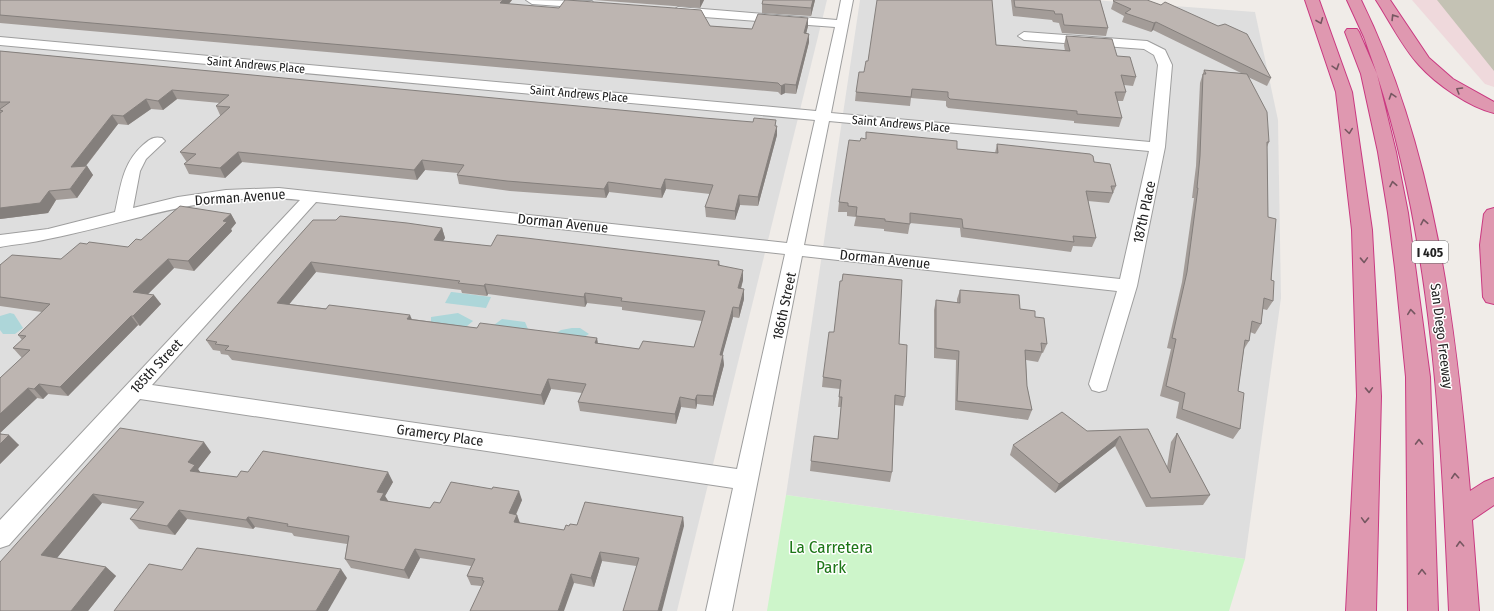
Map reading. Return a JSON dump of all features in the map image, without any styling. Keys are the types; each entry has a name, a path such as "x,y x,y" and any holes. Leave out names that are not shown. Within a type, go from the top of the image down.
{"highway":[{"path":"1312,0 1350,80"},
{"path":"1340,0 1369,74 1387,152 1400,228 1418,377 1423,611"},
{"name":"San Diego Freeway","path":"1354,0 1383,68 1395,105 1419,195 1438,300 1447,370 1464,611"},
{"path":"1384,0 1423,62 1449,83 1494,108"},
{"path":"1338,27 1350,80 1362,230 1369,396 1361,611"},
{"path":"1494,214 1491,229 1491,250 1494,297"},
{"path":"1458,515 1494,490"}],"street":[{"path":"539,0 598,5"},
{"path":"722,15 728,0"},
{"name":"186th Street","path":"719,611 847,0"},
{"path":"668,10 842,24"},
{"name":"187th Place","path":"1024,36 1147,45 1160,53 1165,65 1157,147 1128,286 1099,384"},
{"name":"Saint Andrews Place","path":"0,41 1157,147"},
{"path":"123,215 132,171 139,157 157,141"},
{"name":"Dorman Avenue","path":"0,241 48,234 178,202 226,195 279,193 1128,286"},
{"name":"185th Street","path":"0,538 133,390 313,196"},
{"name":"Gramercy Place","path":"133,390 747,480"}],"shaded area":[{"path":"0,0 827,0 677,611 0,611"},
{"path":"860,0 1093,0 1255,12 1278,120 1281,298 1245,559 786,495"},
{"path":"1412,0 1494,0 1494,87 1485,84"},
{"path":"1437,0 1494,0 1494,71"}],"green space":[{"name":"La Carretera Park","path":"786,495 1245,559 1229,611 767,611"}],"water":[{"path":"451,292 491,297 486,308 445,303"},
{"path":"10,313 14,314 23,328 15,334 3,334 0,330 0,316"},
{"path":"458,313 473,321 461,331 450,324 431,326 431,317"},
{"path":"502,319 525,322 528,329 494,325"},
{"path":"580,328 589,334 584,337 554,335 561,330"}],"building":[{"path":"0,0 503,0 500,3 559,8 565,0 567,0 701,10 710,26 752,29 758,14 808,18 804,33 809,34 796,85 785,84 781,86 778,83 0,15"},
{"path":"763,0 813,0 811,8 762,4"},
{"path":"877,0 992,0 996,45 1070,51 1066,36 1112,39 1117,56 1130,57 1136,77 1121,75 1126,92 1115,92 1122,118 1077,114 1077,111 950,99 948,97 948,92 912,89 911,97 856,92 859,72 864,72 866,61 868,61"},
{"path":"1014,0 1100,0 1108,28 1064,25 1062,14 1055,14 1054,11 1015,7"},
{"path":"1147,0 1161,5 1165,2 1218,26 1225,24 1247,34 1271,78 1156,22 1154,23 1125,13 1131,9 1113,1"},
{"path":"0,51 704,118 753,122 754,118 776,120 775,126 777,126 758,197 739,195 735,211 705,207 713,185 665,179 661,189 608,182 604,189 507,181 457,175 464,165 422,160 414,170 238,152 220,168 184,164 196,154 180,152 230,107 216,106 229,95 172,90 158,101 146,99 123,116 112,115 71,167 87,166 70,189 49,191 40,203 0,208 0,113 3,111 0,109 10,102 0,102"},
{"path":"1204,70 1247,74 1267,112 1269,142 1267,142 1268,217 1276,219 1271,280 1274,281 1273,301 1264,298 1261,324 1252,321 1249,341 1245,340 1238,391 1244,393 1240,429 1182,409 1185,393 1166,386 1176,339 1172,338 1187,272 1198,188 1203,74 1206,74"},
{"path":"866,132 957,141 957,149 998,153 997,144 1090,154 1093,156 1094,162 1110,164 1116,186 1111,186 1113,193 1086,191 1096,238 1073,236 1074,242 963,228 962,219 910,213 910,224 885,221 885,219 856,216 857,207 848,206 848,203 839,202 849,140 860,141 861,138 866,139"},
{"path":"180,206 231,214 223,221 227,222 188,261 168,259 133,292 154,295 60,387 39,384 34,389 28,388 0,414 0,378 30,350 13,348 26,336 18,335 50,304 0,297 0,265 12,255 61,259 80,243 87,244 89,242 128,247 136,239 141,240"},
{"path":"340,216 442,228 434,240 491,246 497,235 719,261 718,265 743,270 738,288 744,289 739,308 733,307 720,355 723,355 713,396 697,395 695,400 680,397 675,414 578,402 586,384 548,379 541,395 225,350 229,346 215,344 217,342 206,340 313,220 336,220","holes":["311,262 460,281 458,283 484,286 485,284 584,297 585,293 622,298 621,301 705,311 694,347 643,341 639,349 595,343 597,338 480,323 477,328 407,319 410,315 329,305 326,309 277,303"]},
{"path":"843,274 902,280 899,344 907,345 905,397 895,395 892,472 811,461 814,436 838,439 842,397 839,397 841,380 823,377 829,332 834,332 840,281 842,281"},
{"path":"960,290 1019,295 1020,309 1035,311 1035,317 1044,318 1047,344 1041,343 1042,352 1025,350 1027,386 1032,410 957,401 959,351 936,348 936,300 960,303"},
{"path":"1062,412 1087,431 1148,429 1170,473 1177,433 1210,495 1151,498 1120,436 1059,484 1013,445"},
{"path":"120,428 204,442 188,462 195,465 190,471 237,477 241,471 248,472 263,451 388,472 377,492 384,493 380,500 430,508 434,502 440,503 451,482 492,489 493,487 519,491 509,513 517,515 514,522 564,530 566,525 577,525 585,502 683,517 658,611 623,611 639,558 600,552 591,578 571,574 558,611 470,611 484,581 482,580 483,578 467,576 475,559 415,549 404,570 345,559 349,536 287,526 288,524 248,517 246,520 179,510 167,526 130,519 144,502 93,494 41,555 106,567 71,611 0,611 0,562"},
{"path":"0,434 9,435 0,444"},
{"path":"197,548 341,569 316,611 114,611 149,564 182,570"}]}
